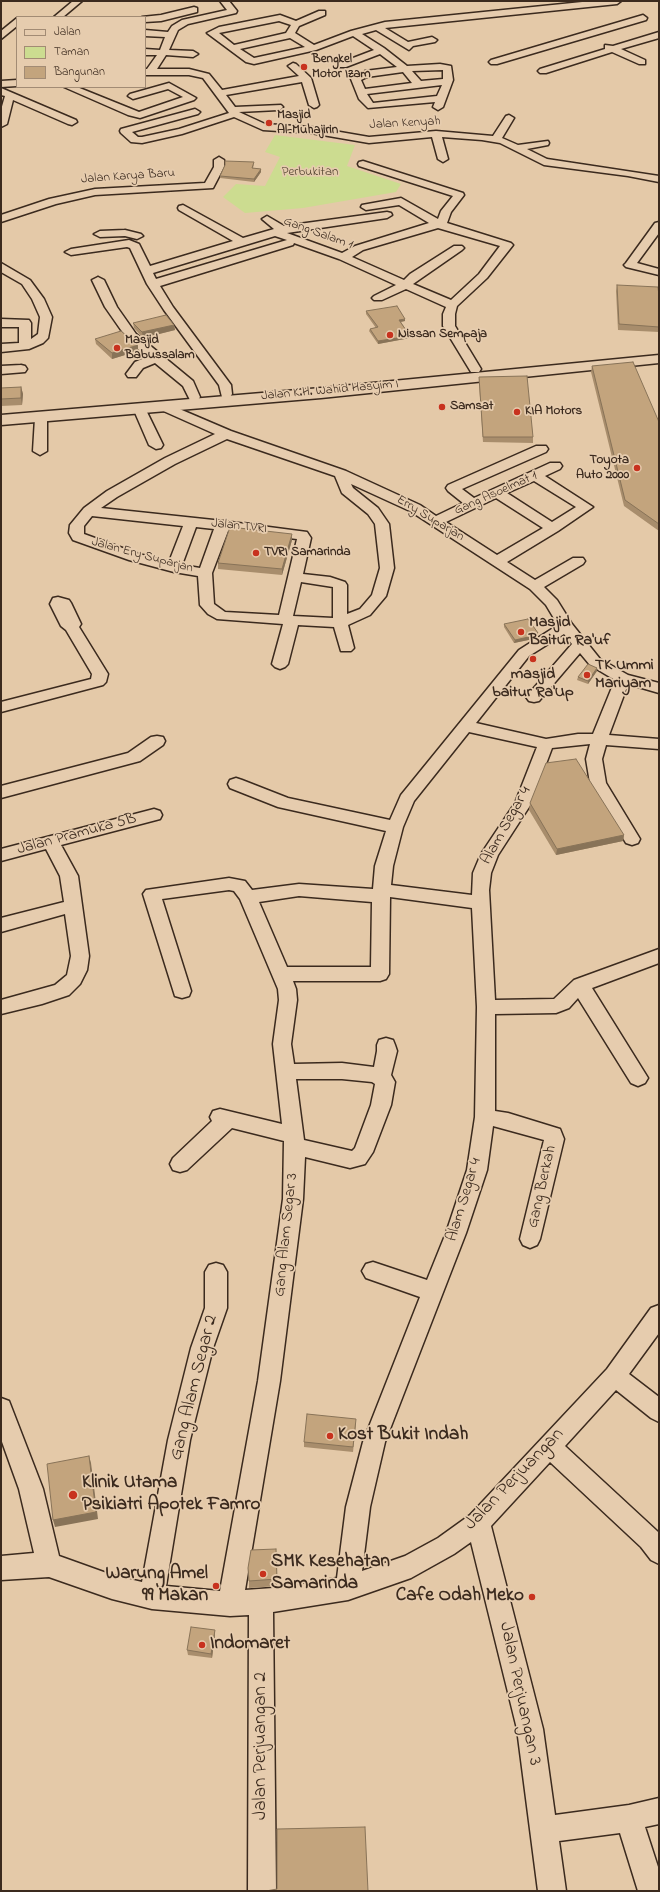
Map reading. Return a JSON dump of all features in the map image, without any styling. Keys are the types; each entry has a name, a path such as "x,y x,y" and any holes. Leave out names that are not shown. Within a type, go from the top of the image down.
{"main road":[{"name":"Jalan K.H. Wahid Hasyim I","path":"1,420 41,418 163,406 318,389 475,369 659,353"},
{"name":"Jalan K.H. Wahid Hasyim I","path":"1,413 226,394 318,389 659,359"}],"street":[{"path":"59,16 78,1"},
{"path":"296,24 280,18 219,30 212,33 249,60 254,61 313,48 354,33 377,27 495,13 617,1"},
{"path":"148,72 164,53 170,35 181,24 232,12 233,10 223,3"},
{"path":"484,5 495,13"},
{"path":"146,19 161,18 205,8"},
{"path":"291,35 291,31 296,24 322,13"},
{"path":"494,62 643,18"},
{"path":"1,36 16,22"},
{"path":"377,27 408,46 432,40"},
{"path":"146,33 170,35"},
{"path":"354,33 381,50 405,69 418,84"},
{"path":"231,48 291,35 313,48"},
{"path":"543,70 659,35"},
{"path":"583,36 642,62"},
{"path":"343,65 381,50"},
{"path":"146,52 194,54"},
{"path":"293,66 306,78 310,84 314,105"},
{"path":"447,67 449,69 447,81 440,103 371,106 364,99 356,83 358,76 405,69 447,67"},
{"name":"Jalan Kenyah","path":"148,72 200,73 208,77 218,94 233,112 263,127 311,130 363,140 436,134 496,139 518,148 544,162 634,174 659,179"},
{"path":"249,77 262,86"},
{"path":"218,94 306,78"},
{"path":"361,92 447,81"},
{"path":"1,84 16,83"},
{"path":"71,88 131,113 140,115 147,114 191,98 169,86 133,96"},
{"path":"2,124 6,93 72,122"},
{"path":"195,112 125,131 135,140 142,140 182,131 233,112 278,107"},
{"path":"496,139 509,118"},
{"path":"436,134 443,159"},
{"path":"518,148 544,143"},
{"name":"Jalan Karya Baru","path":"1,218 53,201 95,192 209,186 219,167 218,160"},
{"path":"344,257 359,248 439,225 446,211 459,195 363,164"},
{"path":"41,192 53,201"},
{"path":"366,207 401,201 439,225 507,246 474,285 452,305 448,321 449,326 475,369"},
{"path":"183,208 242,242"},
{"path":"267,219 279,231 387,215"},
{"path":"659,225 630,265 659,271"},
{"name":"Gang Salam 1","path":"147,271 279,231 344,257 452,305"},
{"path":"100,234 128,234 141,237 147,244 147,253 141,257"},
{"path":"71,252 129,243 135,246 153,284 168,308 225,385 226,394"},
{"path":"153,284 289,243"},
{"path":"378,298 405,285 414,276 458,248"},
{"path":"1,348 33,344 44,334 46,318 43,308 26,282 3,270"},
{"path":"98,280 111,307 132,337 189,384 194,397"},
{"path":"1,323 25,323 25,346"},
{"path":"132,374 139,365 156,358"},
{"path":"1,370 21,369"},
{"name":"Erry Suparjan","path":"163,406 226,434 341,474 386,494 436,521 535,586 552,603 566,626 595,662 624,678 659,688"},
{"path":"139,408 156,445"},
{"path":"40,450 41,418"},
{"name":"Jalan Ery Suparjan","path":"226,434 163,464 112,494 89,511 78,525 76,533 78,537 134,557 174,568 205,573 207,605 222,616 340,623 365,612 379,596 387,568 382,524 373,511 347,490 341,474"},
{"path":"473,504 453,488 540,449"},
{"name":"Gang Asoelmat 1","path":"436,521 555,466"},
{"path":"498,561 586,508 536,476"},
{"path":"497,493 553,528"},
{"name":"Jalan TVRI","path":"89,511 302,535 304,538 295,577 280,664"},
{"path":"174,568 191,522"},
{"path":"205,573 223,526"},
{"path":"535,586 578,561"},
{"path":"295,577 330,581 340,585 340,623 346,648"},
{"path":"281,974 380,974 381,893 384,866 395,827 407,799 524,654 566,626"},
{"path":"1,707 98,682 100,674 72,627"},
{"path":"534,697 580,644"},
{"path":"624,678 599,739 594,760 598,783 632,839"},
{"path":"467,726 548,743 599,739 659,744"},
{"path":"1,792 134,757 157,741"},
{"name":"Alam Segar 4","path":"348,1588 358,1507 374,1442 456,1233 477,1170 485,1117 486,1007 481,903 482,873 490,854 523,804 548,743"},
{"path":"236,784 284,803 395,827"},
{"name":"Jalan Pramuka 5B","path":"1,855 154,815"},
{"path":"1,1008 48,995 68,986 74,979 78,970 80,956 69,876 51,842"},
{"name":"Gang Alam Segar 3","path":"182,991 152,894 228,884 239,886 248,897 281,974 288,1000 282,1044 295,1141 293,1199 269,1381 230,1604"},
{"path":"248,897 299,890 381,893 481,903"},
{"path":"1,925 73,906"},
{"path":"486,1007 556,1006 562,1003 580,985 659,956"},
{"path":"580,985 638,1078"},
{"path":"381,1077 387,1051 386,1045"},
{"path":"180,1164 224,1118 350,1160 358,1158 363,1152 381,1105 385,1082 381,1077 372,1074 342,1071 285,1072"},
{"name":"Gang Berkah","path":"485,1117 508,1120 553,1135 554,1140 530,1239"},
{"path":"373,1271 433,1292"},
{"name":"Gang Alam Segar 2","path":"152,1597 180,1440 202,1348 216,1308 216,1272"},
{"name":"Jalan Perjuangan","path":"1,1568 49,1565 112,1587 152,1597 230,1604 311,1595 348,1588 411,1566 446,1546 478,1523 615,1376 659,1315"},
{"path":"615,1376 659,1411"},
{"path":"1,1408 31,1489 49,1565"},
{"path":"549,1446 649,1539 659,1552"},
{"name":"Jalan Perjuangan 3","path":"478,1523 530,1729 552,1891"},
{"name":"Jalan Perjuangan 2","path":"261,1601 262,1891"},
{"path":"544,1830 629,1818 659,1811"},
{"path":"629,1818 652,1891"}],"green space":[{"name":"Perbukitan","path":"275,135 355,145 347,166 401,184 396,192 303,208 245,213 223,197 236,184 265,186 280,157 265,152"}],"building":[{"path":"225,161 254,162 252,168 261,169 254,179 220,176 225,165"},
{"path":"617,285 658,287 659,327 619,324"},
{"path":"397,306 405,319 399,320 410,336 378,341 370,329 378,327 366,311"},
{"path":"166,315 174,325 142,332 133,323"},
{"path":"121,331 138,345 112,353 95,339"},
{"name":"Toyota Auto 2000","path":"633,362 659,422 659,524 625,500 592,366"},
{"path":"527,376 533,437 483,437 479,377"},
{"path":"21,387 21,398 1,399 1,388"},
{"name":"TVRI Samarinda","path":"230,527 292,534 282,569 218,563"},
{"name":"Masjid Baitur Ra'uf","path":"528,619 538,633 533,636 515,640 504,624"},
{"name":"TK Ummi Mariyam","path":"588,664 597,668 588,681 578,677"},
{"path":"576,759 624,835 557,849 530,803 546,763"},
{"name":"Kost Bukit Indah","path":"307,1414 356,1419 353,1447 304,1442"},
{"name":"Klinik Utama Psikiatri Apotek Famro","path":"89,1456 96,1512 53,1520 47,1464"},
{"name":"SMK Kesehatan Samarinda","path":"276,1549 277,1579 249,1581 248,1568 251,1550"},
{"name":"Indomaret","path":"191,1627 215,1630 211,1654 187,1650"},
{"path":"365,1827 368,1891 266,1891 277,1889 277,1829"}],"place":[{"name":"Bengkel Motor Izam","path":"304,67"},
{"name":"Masjid Al-Muhajirin","path":"269,123"},
{"name":"Nissan Sempaja","path":"390,335"},
{"name":"Masjid Babussalam","path":"117,348"},
{"name":"Samsat","path":"442,407"},
{"name":"KIA Motors","path":"517,412"},
{"name":"Toyota Auto 2000","path":"637,468"},
{"name":"TVRI Samarinda","path":"256,553"},
{"name":"Masjid Baitur Ra'uf","path":"521,632"},
{"name":"masjid baitur Ra'Up","path":"533,659"},
{"name":"TK Ummi Mariyam","path":"587,675"},
{"name":"Kost Bukit Indah","path":"330,1436"},
{"name":"Klinik Utama Psikiatri Apotek Famro","path":"73,1495"},
{"name":"SMK Kesehatan Samarinda","path":"263,1574"},
{"name":"Warung Amel 99 Makan","path":"216,1586"},
{"name":"Cafe Odah Meko","path":"532,1597"},
{"name":"Indomaret","path":"202,1645"}]}
